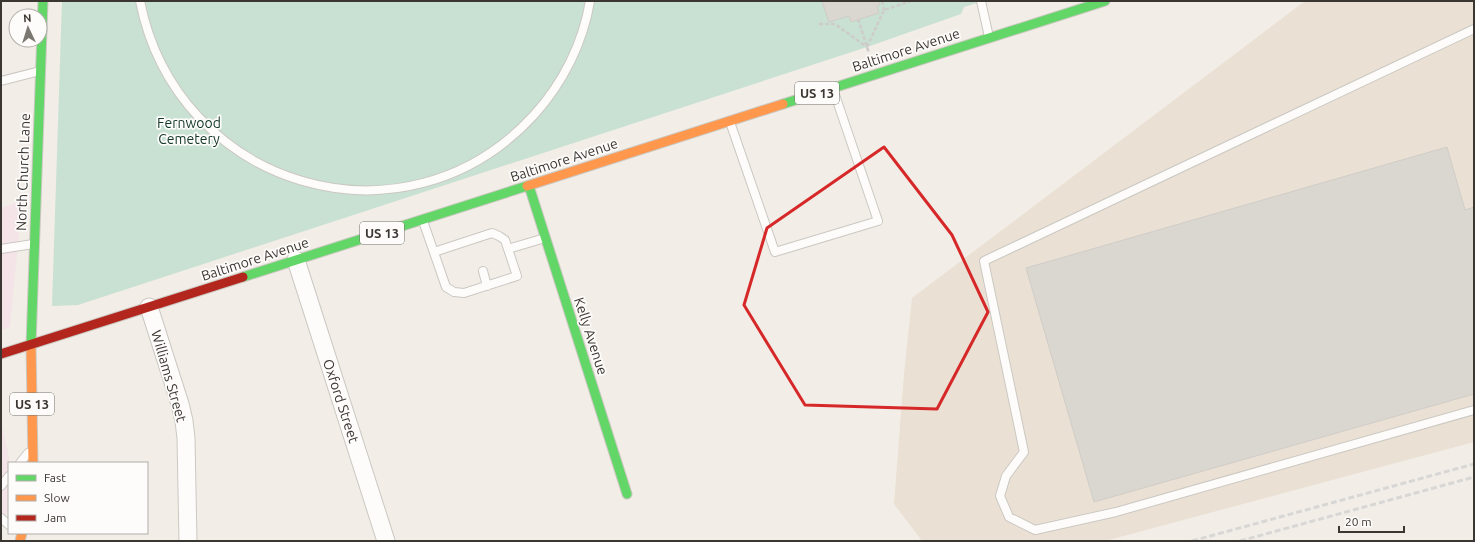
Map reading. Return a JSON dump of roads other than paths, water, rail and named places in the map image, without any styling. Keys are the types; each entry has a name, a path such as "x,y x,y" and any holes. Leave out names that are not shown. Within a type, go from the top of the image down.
{"main road":[{"name":"North Church Lane","path":"31,345 43,1"},
{"name":"Baltimore Avenue","path":"1,354 1105,1"},
{"name":"Kelly Avenue","path":"529,186 627,494"},
{"name":"US 13","path":"31,345 33,462"}],"street":[{"name":"Oxford Street","path":"296,260 386,541"},
{"name":"Williams Street","path":"149,307 184,421 186,438 188,541"}],"lane":[{"path":"140,1 152,44 163,68 176,90 193,112 211,130 232,147 254,161 278,172 322,186 355,190 394,188 433,180 482,158 504,143 524,126 558,85 571,62 581,37 590,1"},
{"path":"981,1 989,38"},
{"path":"1474,29 984,261 1024,452 1006,476 1000,496 1009,517 1035,530 1116,512 1474,410"},
{"path":"1,81 41,70"},
{"path":"730,121 775,252 878,221 833,88"},
{"path":"423,220 446,287 454,292 464,294 517,276 505,240 492,233 474,242 434,252"},
{"path":"508,249 546,238"},
{"path":"1,249 34,244"},
{"path":"483,271 487,286"},
{"path":"21,462 33,446"},
{"path":"1,486 8,477"}],"railway":[{"path":"1192,541 1474,464"},
{"path":"1240,541 1474,477"}],"park label":[{"name":"Fernwood Cemetery","path":"189,132"}]}
